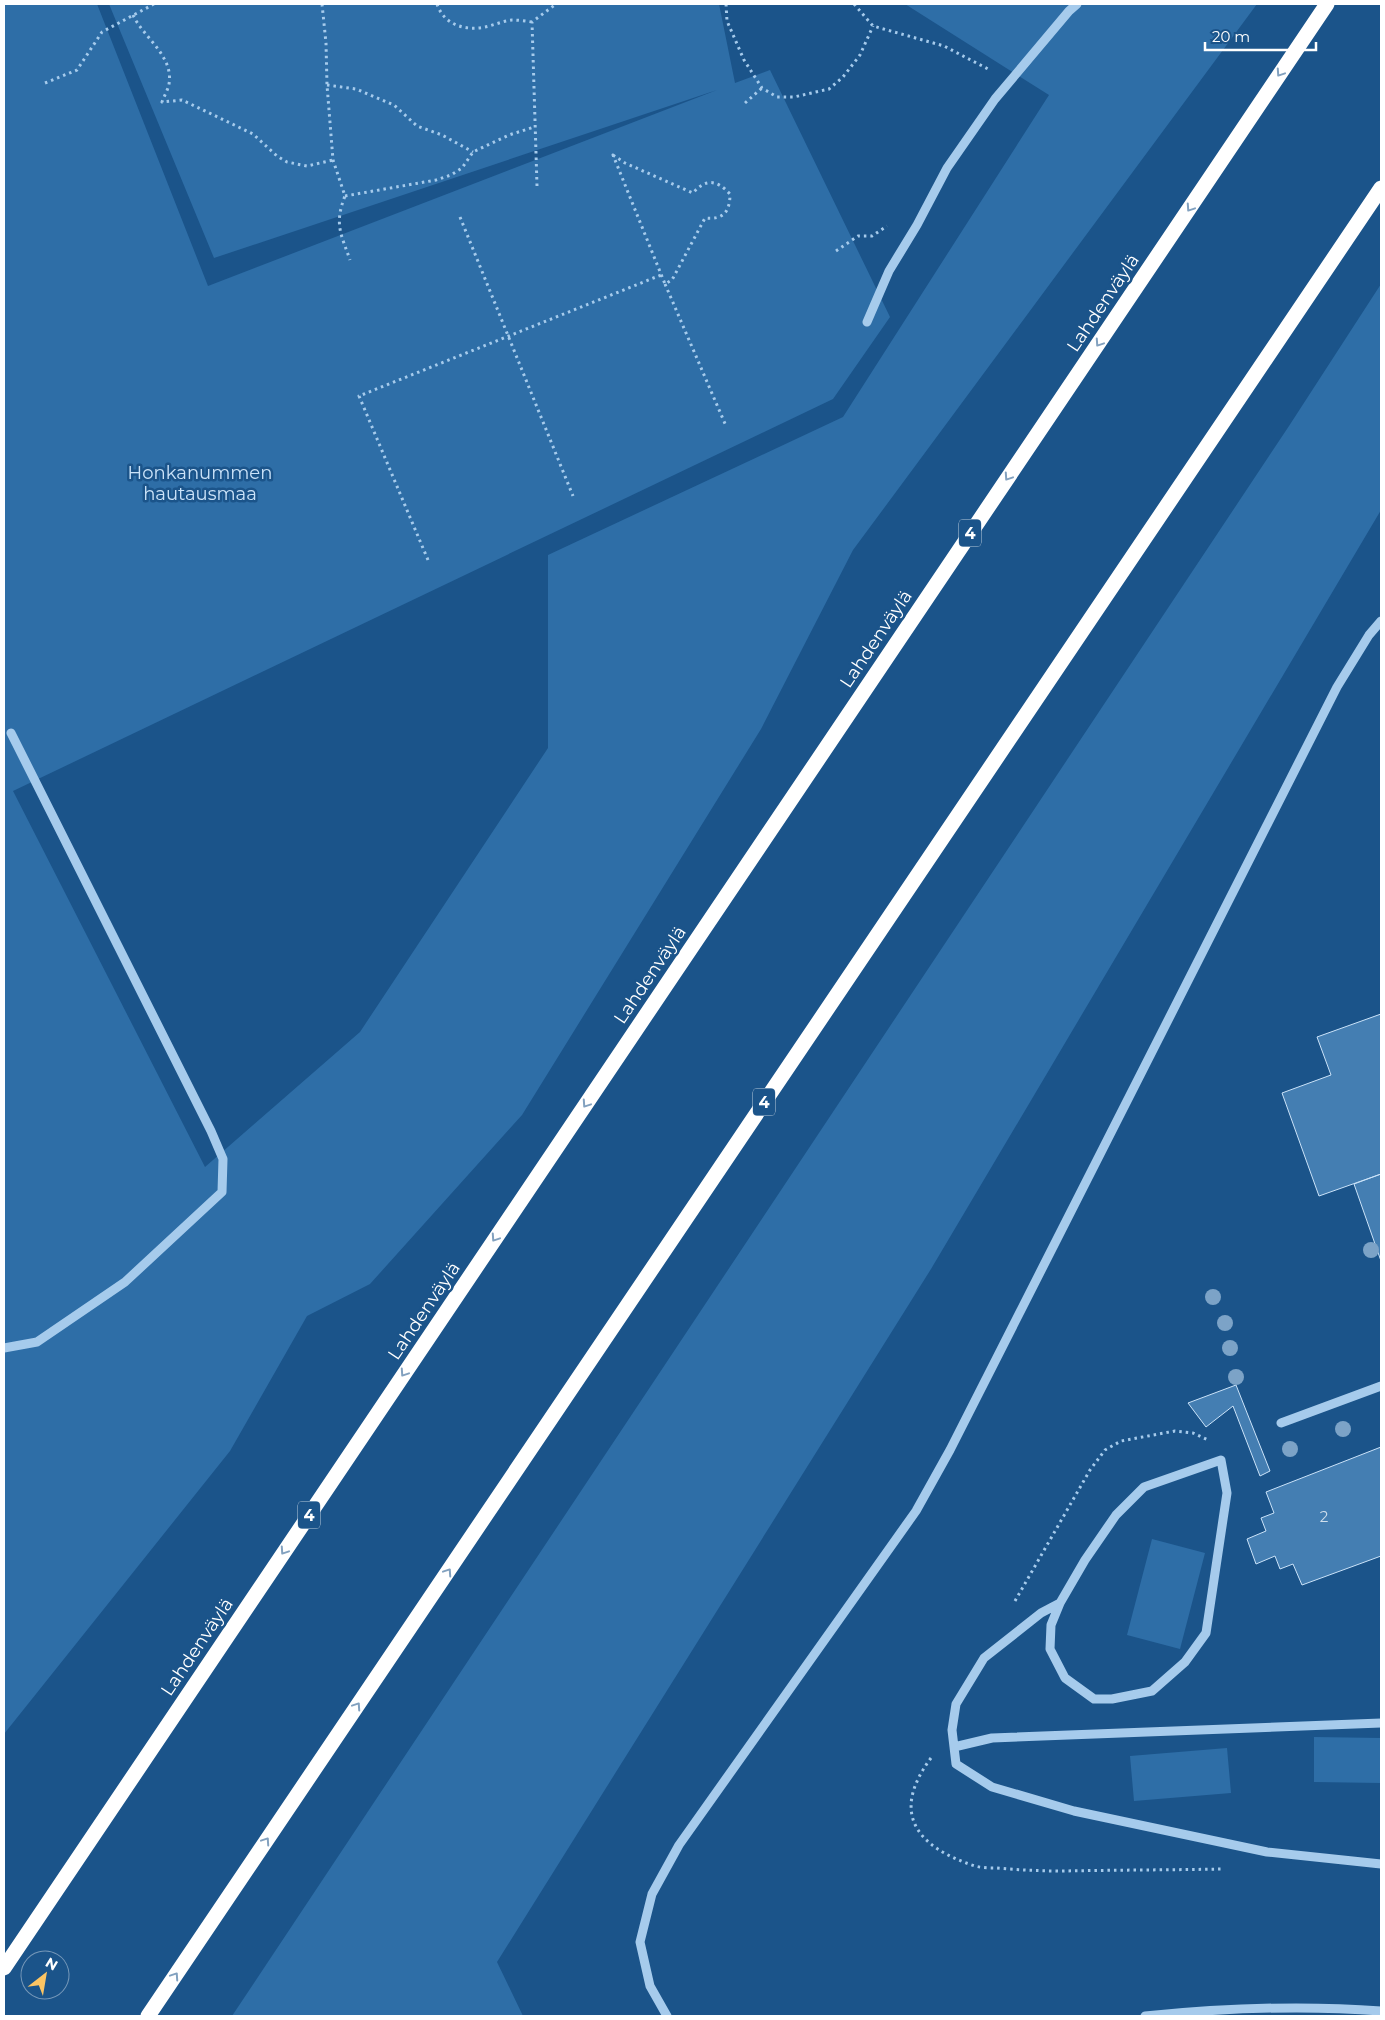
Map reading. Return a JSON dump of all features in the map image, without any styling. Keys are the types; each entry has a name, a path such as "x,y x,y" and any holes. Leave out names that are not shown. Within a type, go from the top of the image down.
{"highway":[{"name":"Lahdenväylä","path":"4,1968 1327,4"},
{"name":"4","path":"148,2016 1381,188"}],"lane":[{"path":"867,322 889,271 947,168 995,99 1077,4"},
{"path":"667,2016 650,1986 640,1942 652,1894 679,1845 921,1502 950,1450 1337,687 1369,635 1381,620"},
{"path":"4,1348 37,1342 125,1282 222,1192 223,1159 211,1131 11,733"},
{"path":"1281,1423 1381,1386"},
{"path":"1060,1603 1051,1625 1050,1649 1065,1678 1094,1698 1112,1699 1152,1691 1185,1662 1206,1633 1227,1493 1221,1460 1144,1487 1116,1515 1085,1560 1060,1603 1040,1613 984,1658 956,1704 952,1730 956,1764 992,1787 1074,1812 1267,1852 1381,1864"},
{"path":"954,1747 992,1738 1381,1723"},
{"path":"1145,2016 1205,2010 1321,2008 1381,2012"}],"path":[{"path":"45,83 77,70 102,32 154,4"},
{"path":"322,4 333,160 345,196 338,226 350,260"},
{"path":"437,4 441,14 449,21 466,28 484,27 511,20 532,22 556,4"},
{"path":"725,4 726,21 744,60 762,88 776,97 794,97 829,89 843,78 860,55 873,26"},
{"path":"854,4 873,26 944,46 992,71 986,79"},
{"path":"133,15 163,56 170,83 162,102 182,100 201,109 253,134 277,156 288,162 307,166 333,160"},
{"path":"532,22 537,186"},
{"path":"327,85 356,89 394,105 417,126 442,135 473,152"},
{"path":"745,103 762,88"},
{"path":"345,196 436,180 462,168 473,152 509,135 534,126"},
{"path":"665,284 672,280 705,218 715,219 725,214 730,205 730,194 722,186 710,182 700,185 693,193 625,163 613,155 661,275 726,426"},
{"path":"460,217 572,496"},
{"path":"836,251 858,236 872,236 890,224"},
{"path":"428,560 359,396 661,275"},
{"path":"954,1747 932,1756 919,1774 911,1797 912,1820 920,1836 941,1851 976,1867 1033,1871 1228,1869"}],"green space":[{"name":"Honkanummen hautausmaa","path":"4,4 97,4 208,286 717,90 214,258 109,4 719,4 735,83 770,70 890,317 833,399 13,791 205,1167 360,1032 548,748 548,555 843,417 1049,95 905,4 1257,4 853,550 761,729 522,1115 370,1284 307,1316 230,1451 4,1734"},
{"path":"1381,284 1381,510 931,1269 497,1962 523,2016 232,2016 1289,426"},
{"path":"1152,1539 1205,1553 1180,1649 1127,1635"},
{"path":"1314,1737 1381,1738 1381,1783 1314,1782"},
{"path":"1227,1748 1231,1793 1134,1801 1130,1756"}],"building":[{"path":"1381,1014 1381,1174 1319,1196 1282,1093 1331,1075 1317,1037"},
{"path":"1381,1174 1381,1261 1354,1184"},
{"path":"1236,1385 1270,1471 1260,1476 1233,1406 1206,1427 1188,1403"},
{"path":"1381,1447 1381,1556 1302,1585 1293,1564 1280,1569 1275,1556 1256,1564 1247,1539 1266,1531 1261,1518 1274,1513 1266,1492"}]}
